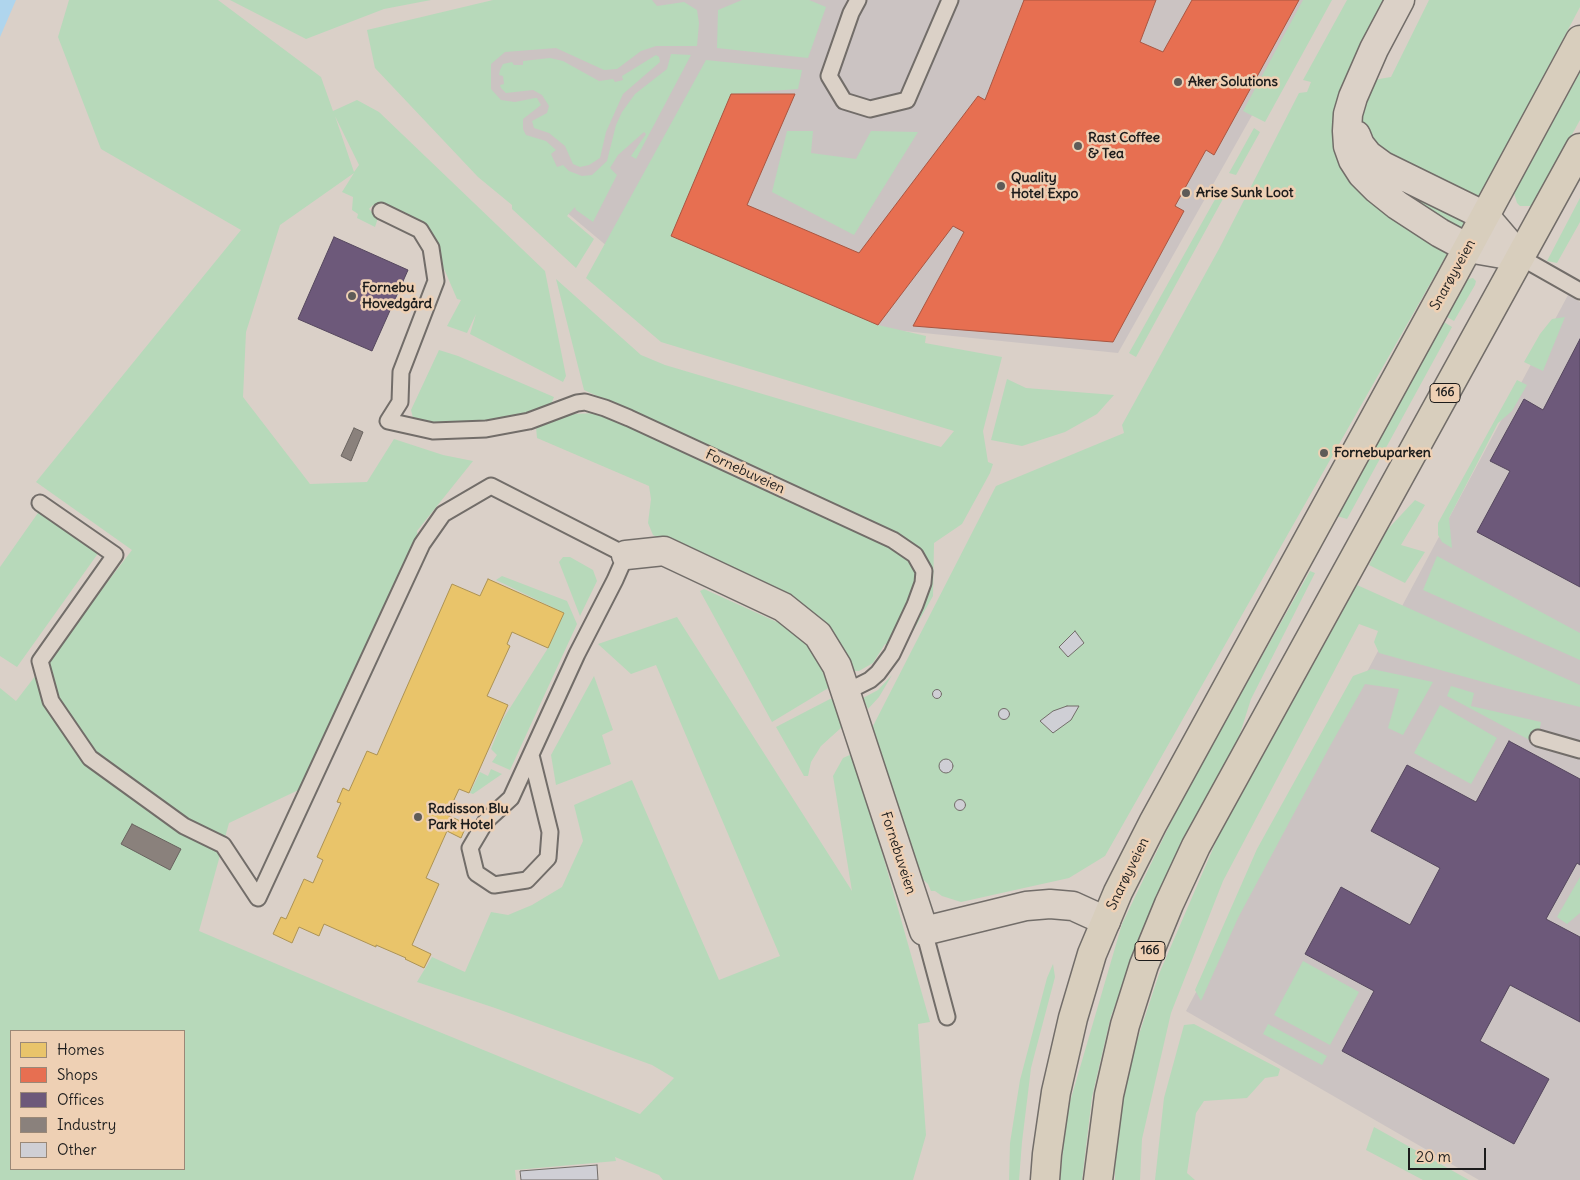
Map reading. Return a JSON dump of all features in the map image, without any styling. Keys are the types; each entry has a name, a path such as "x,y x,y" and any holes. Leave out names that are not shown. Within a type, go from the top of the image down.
{"main road":[{"name":"Snarøyveien","path":"1045,1180 1056,1092 1073,1018 1092,954 1118,892 1153,823 1326,509 1580,40"},
{"name":"166","path":"1098,1180 1109,1094 1125,1025 1144,965 1169,904 1196,846 1326,613 1580,148"}],"street":[{"path":"1400,0 1361,78 1348,114 1348,146 1353,160 1362,174 1397,206 1440,233 1468,248 1520,257"},
{"path":"1361,78 1356,95 1355,133 1360,145 1368,155 1383,166 1485,216 1520,257"},
{"name":"Fornebuveien","path":"626,555 664,552 783,606 818,635 837,666 845,688 924,931"},
{"path":"924,931 1026,906 1050,904 1072,906 1106,921"}],"lane":[{"path":"858,0 851,13 829,76 844,101 870,109 907,100 950,0"},
{"name":"Fornebuveien","path":"381,211 420,230 430,248 436,281 400,372 400,402 388,421 433,432 486,429 529,421 577,403 585,402 629,418 893,540 915,555 924,571 923,583 892,654 870,680 858,686 845,688"},
{"path":"1520,257 1580,291"},
{"path":"40,503 115,555 40,660 51,701 90,758 184,826 222,845 258,898 422,544 443,514 491,486 626,555 616,580 577,654 511,798 486,821 470,848 476,874 494,885 527,880 548,858 550,832 531,755"},
{"path":"1538,738 1580,750"},
{"name":"Fornebuveien","path":"924,931 946,1017"}],"shaded area":[{"path":"504,0 1317,0 1118,353 681,308 413,84"},
{"path":"1568,295 1580,302 1580,1180 1479,1180 1186,1011"}],"green space":[{"path":"69,0 218,0 321,77 333,111 357,100 379,112 545,271 566,376 563,382 470,334 476,314 467,333 447,326 461,300 457,299 445,271 422,228 410,220 373,205 369,209 378,218 375,227 357,218 358,214 352,210 353,197 342,192 354,173 280,225 246,332 243,397 310,484 367,482 394,439 443,455 473,461 417,531 421,562 309,785 229,823 199,931 366,1002 640,1114 674,1078 652,1065 417,982 432,957 465,972 491,912 508,915 532,905 562,887 583,841 574,805 632,780 719,980 780,956 656,665 631,674 598,644 677,617 852,891 833,776 843,758 854,753 930,1022 918,1024 926,1135 913,1180 663,1180 659,1175 615,1157 616,1161 515,1170 516,1180 0,1180 0,688 16,701 132,550 36,482 241,230 101,149 58,37","holes":["335,116 359,165 354,172"]},
{"path":"230,0 431,0 384,9 306,39"},
{"path":"493,0 652,0 657,6 684,2 697,10 699,23 697,46 656,46 641,51 617,69 604,70 556,48 505,52 491,64 491,89 501,100 515,102 537,98 541,105 523,119 523,129 526,135 546,141 556,150 551,154 557,167 563,165 569,171 582,176 592,175 607,161 616,125 622,112 635,94 667,69 671,54 691,55 636,159 631,156 646,134 644,132 618,155 610,168 617,175 593,222 576,210 575,207 567,216 594,239 576,268 512,209 512,205 478,177 375,68 367,30"},
{"path":"742,0 809,0 826,7 808,58 717,48 718,10"},
{"path":"1303,0 1332,0 1265,122 1243,111"},
{"path":"1347,0 1391,0 1344,85 1391,77 1429,0 1580,0 1580,7 1480,196 1105,856 1069,878 961,902 931,891 928,884 919,876 872,728 996,486 1124,433 1122,425 1220,247 1299,93 1307,92 1311,82 1303,80"},
{"path":"656,55 659,57 660,62 623,94 606,132 600,158 589,165 580,167 573,164 565,146 549,133 534,128 532,121 547,113 549,106 542,95 533,90 506,93 500,85 504,84 503,76 499,75 503,64 512,62 514,65 523,65 523,61 550,58 563,61 599,81 613,79 615,82 623,80 622,76"},
{"path":"706,60 802,70 798,89 731,94 671,236 878,325 926,336 925,343 1002,357 983,431 988,462 993,464 990,473 962,524 934,543 933,596 908,640 888,646 885,644 873,663 859,671 852,671 717,566 653,535 648,523 651,499 649,486 537,438 536,427 573,414 597,413 829,517 830,502 584,390 556,279 641,355 665,365 941,447 954,431 661,342 586,278"},
{"path":"1580,72 1580,120 1535,202 1531,206 1520,206 1514,193"},
{"path":"1254,128 1260,132 1236,175 1229,173"},
{"path":"787,131 813,131 811,153 856,159 871,131 918,132 854,235 772,192"},
{"path":"1218,194 1224,197 1136,357 1129,353"},
{"path":"1580,198 1580,222 1557,263 1547,261"},
{"path":"1473,278 1476,281 1475,285 1454,321 1447,317 1468,279"},
{"path":"1565,317 1543,371 1524,362 1540,334 1552,319"},
{"path":"1444,322 1452,327 1347,519 1337,516"},
{"path":"439,350 458,356 554,397 550,407 471,426 431,425 413,418 411,410"},
{"path":"1007,379 1026,388 1114,395 1097,414 1065,432 1022,446 991,440"},
{"path":"1517,380 1527,385 1512,411 1498,423 1449,518 1452,548 1442,542 1438,535 1438,523"},
{"path":"1415,500 1425,505 1401,545 1425,552 1405,583 1369,565 1387,530"},
{"path":"40,510 99,552 17,667 0,656 0,567"},
{"path":"1437,556 1580,633 1580,660 1423,590"},
{"path":"563,557 570,557 593,570 597,581 580,616 559,562"},
{"path":"1310,571 1315,573 1251,699 1232,759 1146,925 1111,1016 1092,1097 1082,1180 1060,1180 1067,1112 1122,924 1186,791"},
{"path":"502,576 567,601 577,624 510,770 492,762 497,755 491,749 503,719 548,648 564,613 496,580"},
{"path":"1357,585 1580,685 1580,707 1379,653 1374,642 1378,631 1359,624 1223,881 1171,1013 1142,1139 1140,1180 1115,1180 1115,1150 1129,1065 1159,974 1218,837"},
{"path":"704,589 779,623 811,648 830,687 772,722 700,591"},
{"path":"1372,669 1433,682 1403,735 1388,728 1399,689 1365,684 1238,918 1201,1001 1195,990 1257,849 1353,676"},
{"path":"892,675 879,697 868,709 863,698 878,690"},
{"path":"594,676 613,730 602,735 611,764 556,785 551,755"},
{"path":"1451,686 1474,693 1471,706 1541,722 1537,744 1447,696"},
{"path":"830,699 836,699 844,723 821,746 811,762 808,776 804,776 776,727"},
{"path":"1440,705 1497,738 1471,784 1414,753"},
{"path":"491,769 502,774 473,794 470,793 480,772 488,776"},
{"path":"1580,877 1580,913 1567,924 1557,917"},
{"path":"1303,961 1359,992 1330,1045 1274,1015"},
{"path":"1053,964 1055,977 1031,1068 1019,1180 1009,1180 1010,1143 1020,1080 1047,978"},
{"path":"1194,1024 1280,1069 1278,1076 1265,1078 1247,1098 1204,1101 1196,1113 1187,1173 1195,1180 1155,1180 1164,1098 1184,1025"},
{"path":"1268,1024 1327,1056 1322,1065 1263,1034"},
{"path":"1374,1127 1469,1180 1423,1180 1366,1150"}],"water":[{"path":"0,0 16,0 0,37"}],"building: Homes":[{"path":"488,579 564,613 548,648 512,632 507,644 510,646 487,696 508,705 469,793 459,789 447,815 467,824 461,838 447,831 426,878 439,884 412,945 431,954 424,968 406,958 324,924 319,936 299,927 292,943 273,934 281,917 286,919 304,879 313,883 323,860 317,857 341,803 337,802 343,788 349,791 367,751 377,755 452,584 480,596"}],"building: Shops":[{"path":"1024,0 1156,0 1140,42 1163,52 1192,0 1299,0 1214,155 1206,150 1175,206 1184,211 1113,342 913,326 964,232 953,226 878,325 671,236 731,94 795,94 747,205 859,253 978,96 985,100"}],"building: Offices":[{"name":"Fornebu Hovedgård","path":"334,237 408,270 372,351 298,319"},
{"path":"1580,339 1580,587 1477,532 1510,471 1490,461 1524,399 1543,410"},
{"path":"1509,741 1580,779 1580,865 1577,863 1546,919 1580,937 1580,1022 1510,985 1480,1041 1549,1079 1514,1144 1342,1051 1374,991 1305,954 1341,887 1410,925 1440,868 1371,831 1407,765 1476,802"}],"building: Industry":[{"path":"354,428 363,432 351,461 341,456"},
{"path":"132,824 181,849 170,870 121,844"}],"building: Other":[{"path":"1075,631 1084,643 1068,657 1059,647"},
{"path":"937,690 941,694 937,698 933,694"},
{"path":"1067,706 1079,706 1071,720 1053,733 1040,721 1053,711"},
{"path":"1004,708 1010,714 1004,720 998,714"},
{"path":"946,759 951,761 953,766 951,771 946,773 941,771 939,766 941,761"},
{"path":"960,799 966,805 960,811 954,805"},
{"path":"597,1165 598,1180 521,1180 520,1171"}],"place":[{"name":"Aker Solutions","path":"1178,82"},
{"name":"Rast Coffee & Tea","path":"1078,146"},
{"name":"Quality Hotel Expo","path":"1001,186"},
{"name":"Arise Sunk Loot","path":"1186,193"},
{"name":"Fornebu Hovedgård","path":"352,296"},
{"name":"Fornebuparken","path":"1324,453"},
{"name":"Radisson Blu Park Hotel","path":"418,817"}]}
